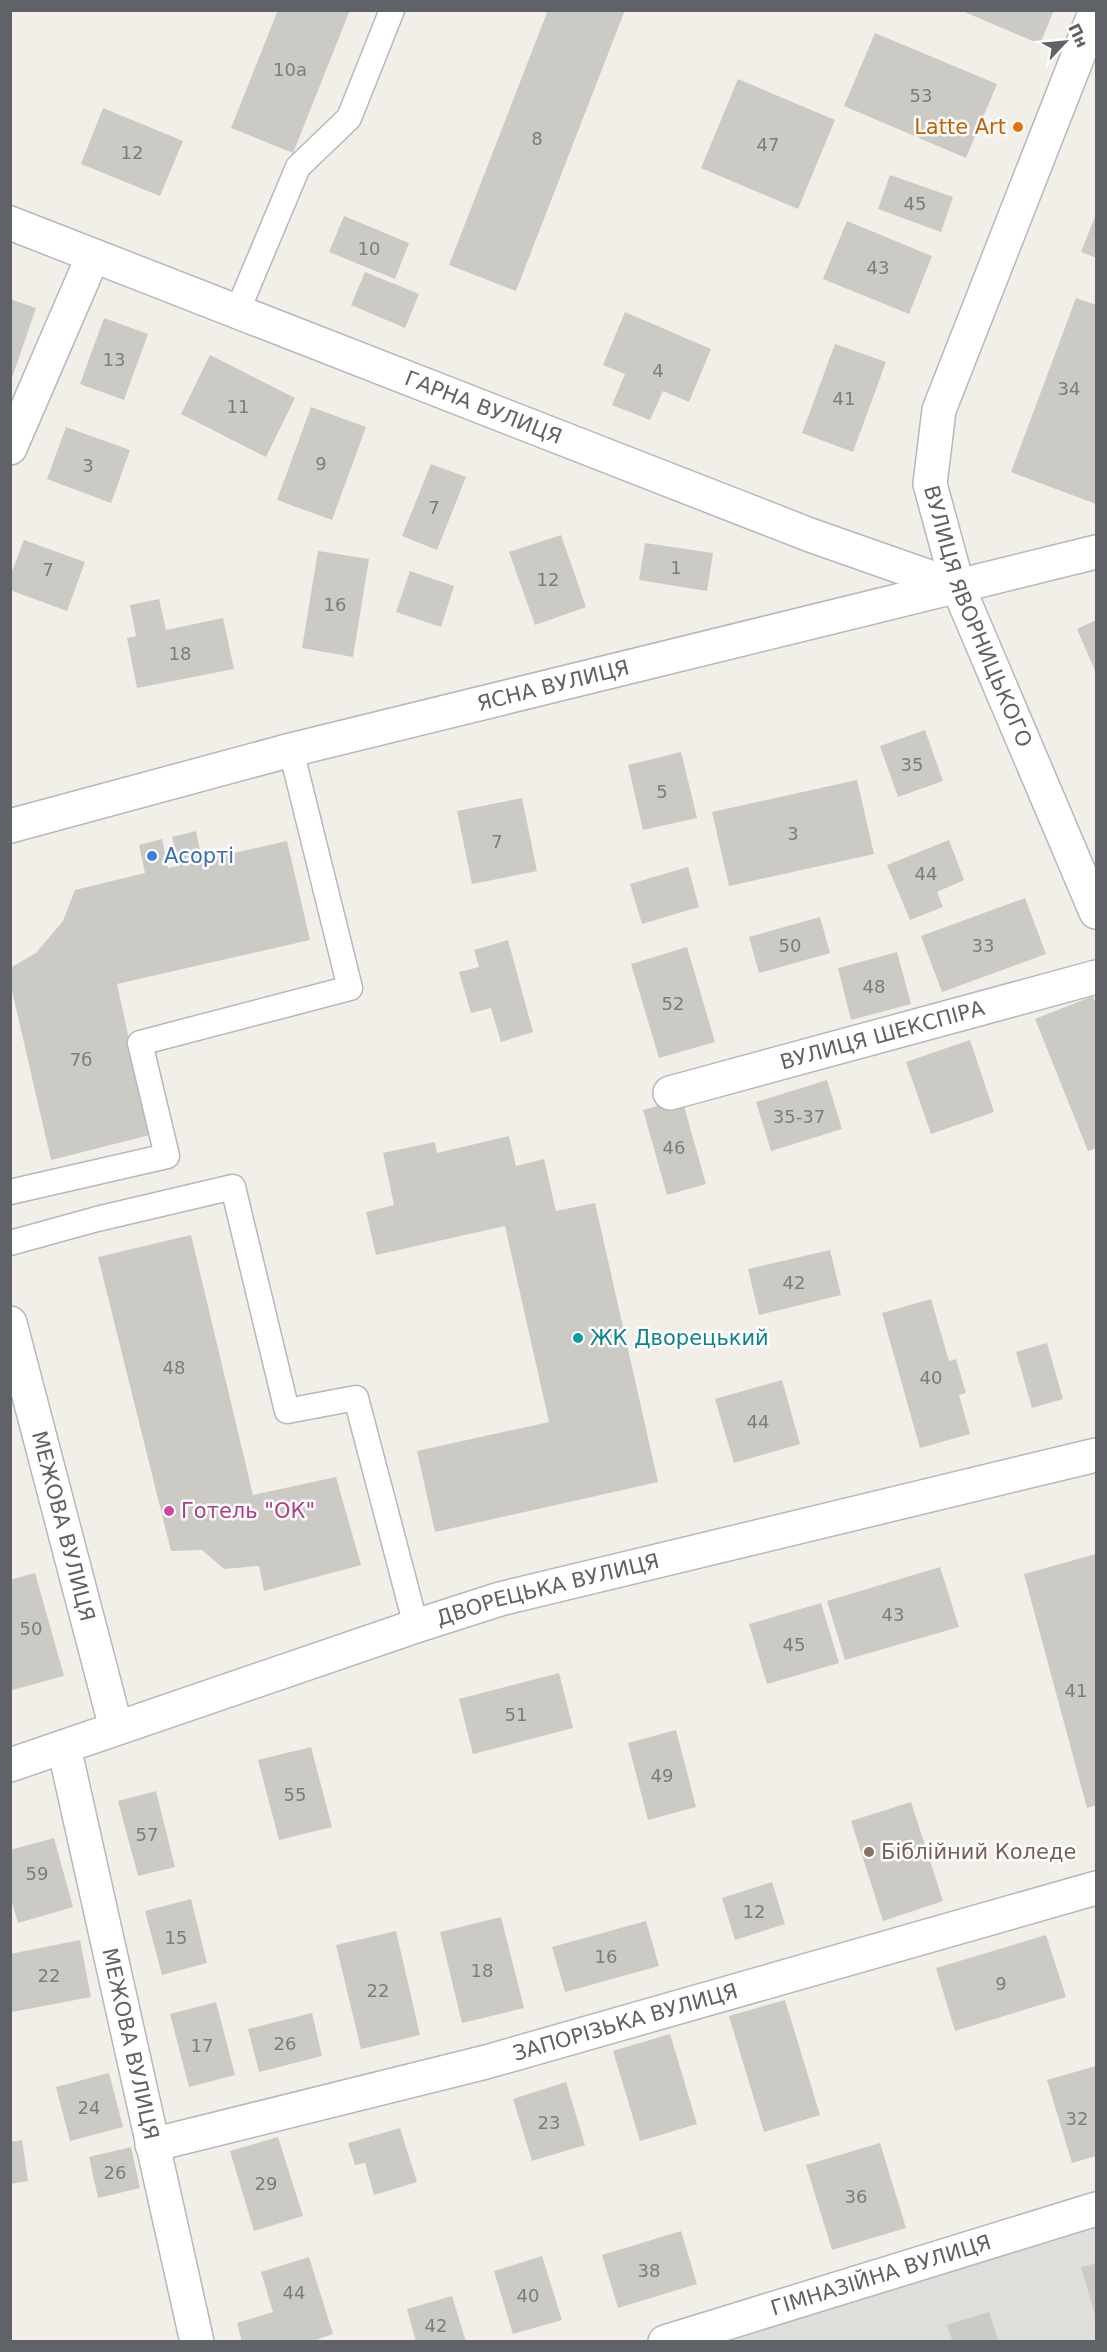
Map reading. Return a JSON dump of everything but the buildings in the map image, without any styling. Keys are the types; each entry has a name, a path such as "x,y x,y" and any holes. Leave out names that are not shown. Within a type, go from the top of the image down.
{"street":[{"name":"ВУЛИЦЯ ЯВОРНИЦЬКОГО","path":"1096,10 939,410 930,484 958,587 1096,912"},
{"name":"ГАРНА ВУЛИЦЯ","path":"10,223 810,534 958,587"},
{"path":"10,448 93,256"},
{"name":"ЯСНА ВУЛИЦЯ","path":"10,826 291,750 1096,552"},
{"name":"ВУЛИЦЯ ШЕКСПІРА","path":"670,1093 1096,977"},
{"name":"МЕЖОВА ВУЛИЦЯ","path":"10,1323 116,1728"},
{"name":"ДВОРЕЦЬКА ВУЛИЦЯ","path":"10,1765 500,1599 1096,1455"},
{"name":"МЕЖОВА ВУЛИЦЯ","path":"64,1747 197,2342"},
{"name":"ЗАПОРІЗЬКА ВУЛИЦЯ","path":"152,2145 486,2062 1096,1888"},
{"name":"ГІМНАЗІЙНА ВУЛИЦЯ","path":"665,2342 1096,2210"}],"lane":[{"path":"237,312 298,167 349,118 392,10"},
{"path":"10,1192 167,1156 140,1043 350,988 291,750"},
{"path":"10,1243 233,1186 287,1412 356,1398 416,1626"}],"shaded area":[{"path":"1096,2222 1096,2341 707,2341"}],"place":[{"name":"Latte Art","path":"1018,127"},
{"name":"Асорті","path":"152,856"},
{"name":"ЖК Дворецький","path":"578,1338"},
{"name":"Готель \"ОК\"","path":"169,1511"},
{"name":"Біблійний Коледе","path":"869,1852"}]}
